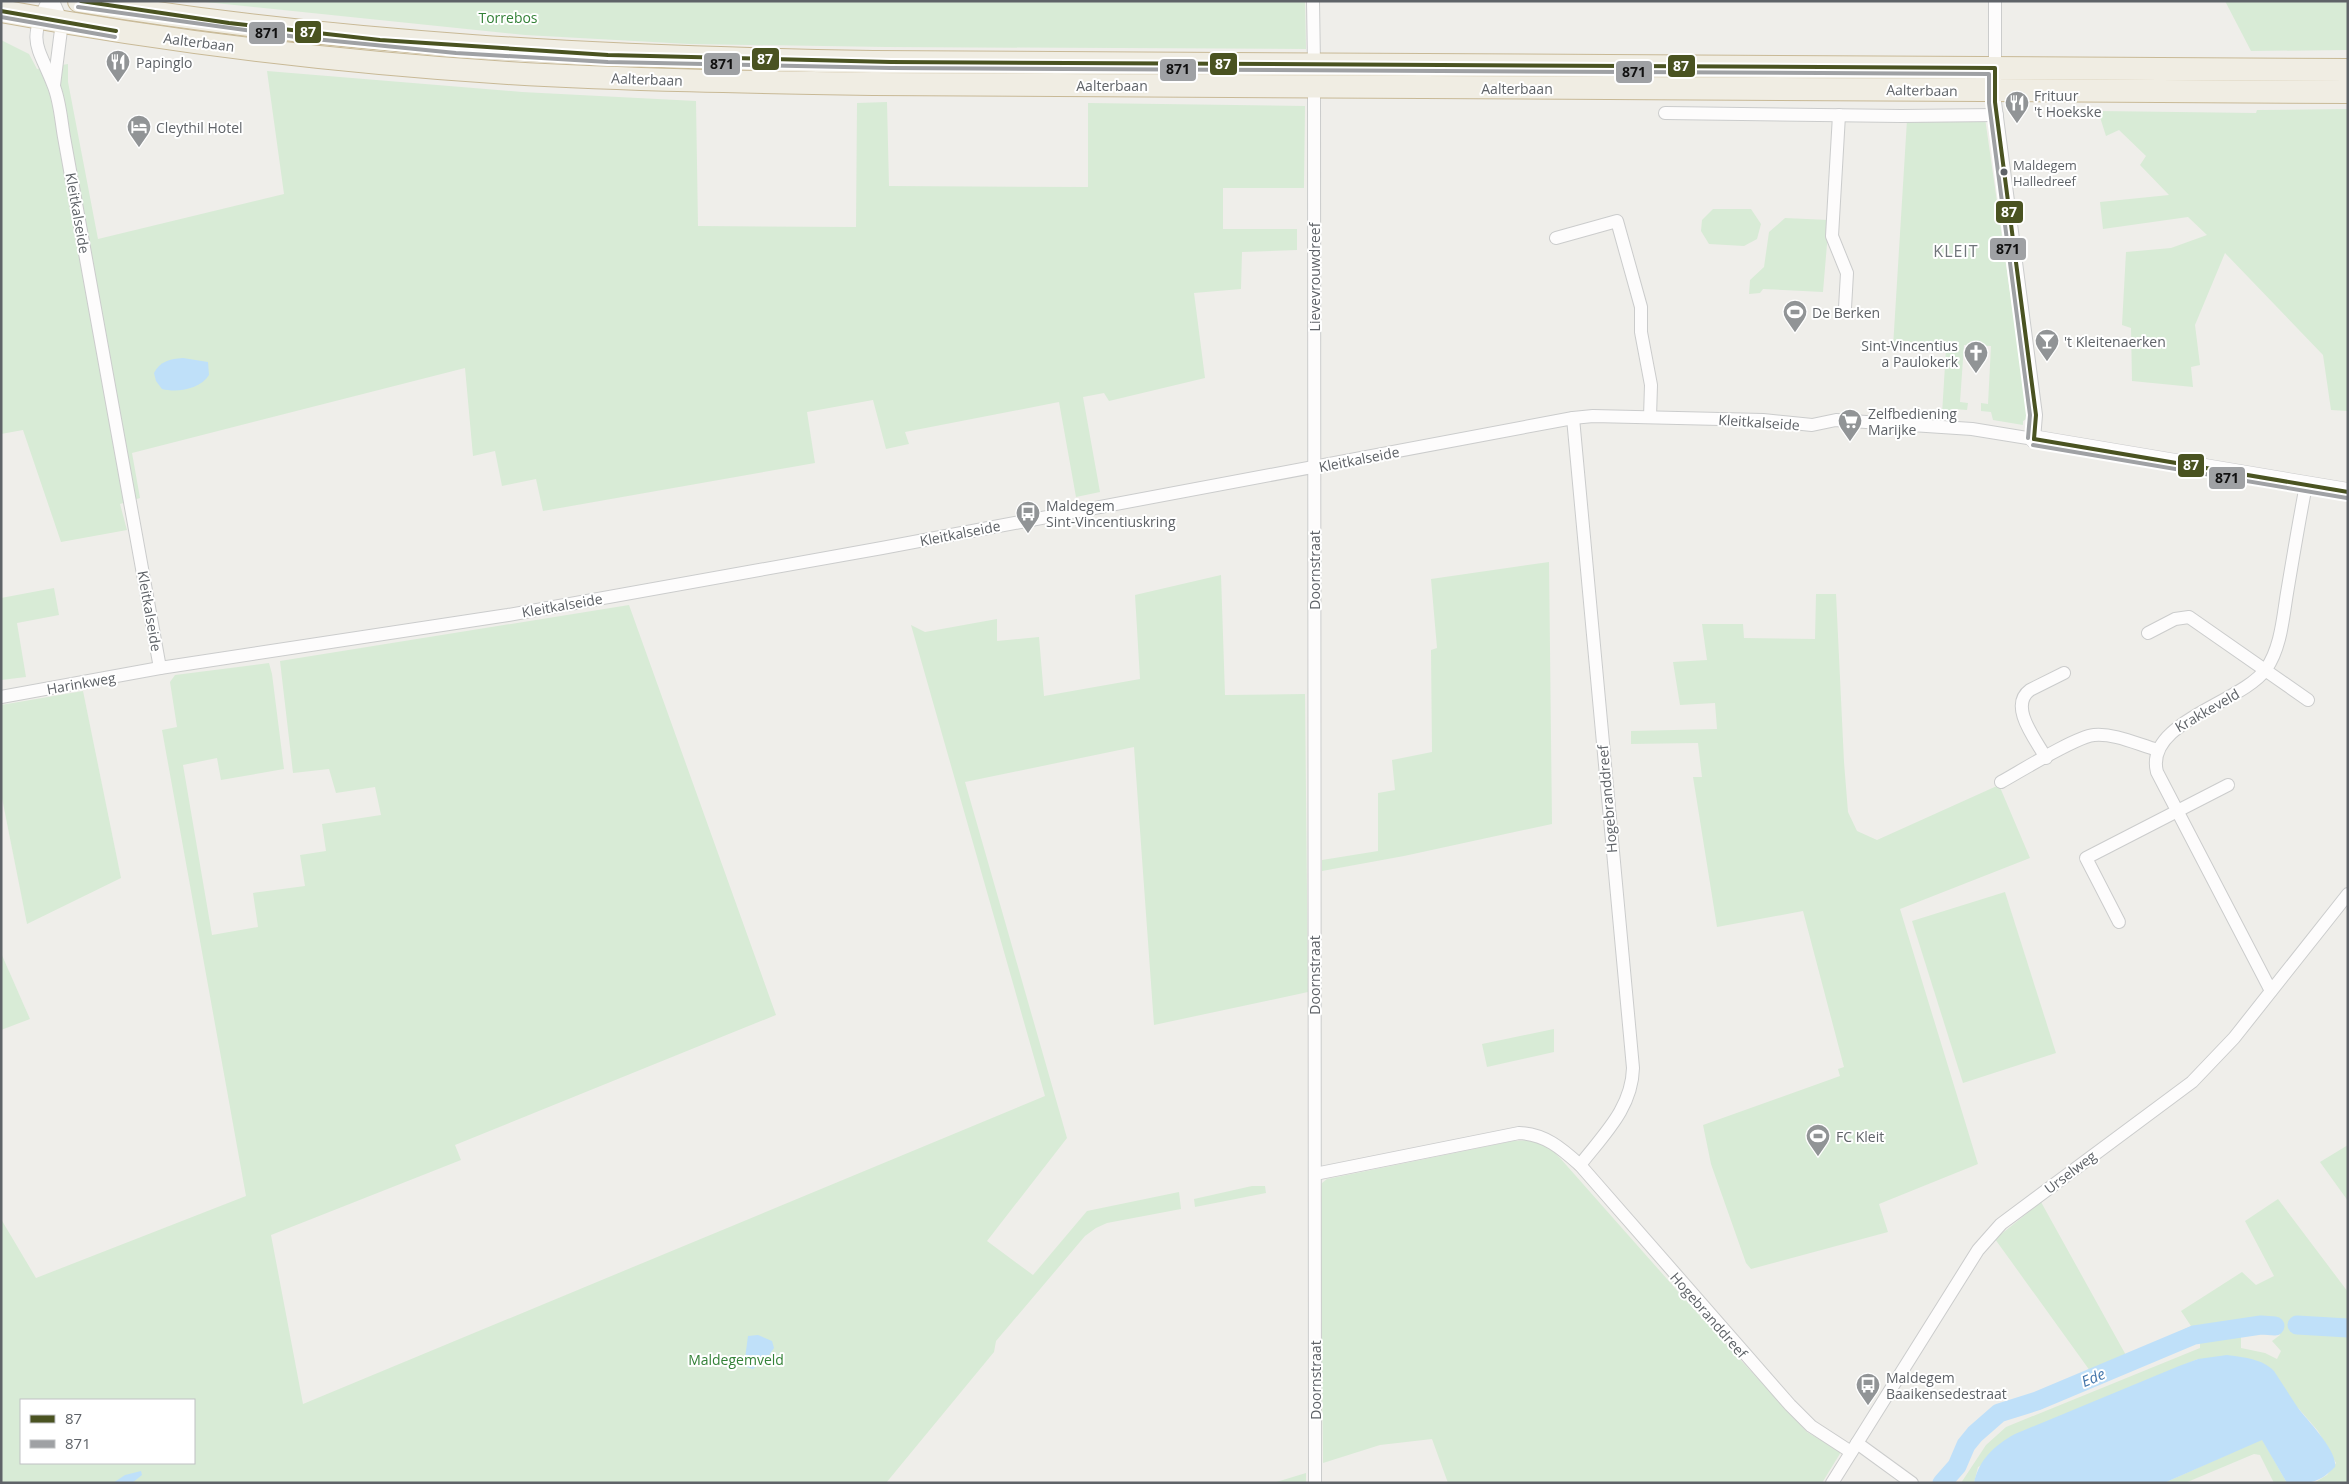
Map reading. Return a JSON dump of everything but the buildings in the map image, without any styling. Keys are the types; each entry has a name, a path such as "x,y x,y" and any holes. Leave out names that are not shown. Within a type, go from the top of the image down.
{"highway":[{"name":"Aalterbaan","path":"79,1 291,32 480,48 605,55 873,62 2348,70"},
{"name":"Aalterbaan","path":"1,11 47,7 62,22 287,53 393,64 526,74 676,81 853,84 2348,92"}],"street":[{"path":"1313,1 1314,64"},
{"path":"1995,1 1995,90 1997,114 2036,415 2034,439"},
{"name":"Kleitkalseide","path":"47,7 36,40 38,52 54,85 160,668 517,613 1573,418 1593,416 1763,420 1812,425 1845,420 1972,429 2348,492"},
{"name":"Kleitkalseide","path":"54,85 62,22"},
{"name":"Lievevrouwdreef","path":"1314,86 1314,467"},
{"name":"Aalterbaan","path":"1665,113 1997,114"},
{"path":"1839,115 1832,236 1847,273 1845,308"},
{"path":"1556,238 1617,221 1640,307 1641,332 1651,385 1650,417"},
{"name":"Hogebranddreef","path":"1573,418 1633,1068 1631,1088 1624,1107 1580,1165"},
{"name":"Doornstraat","path":"1314,467 1315,1483"},
{"name":"Krakkeveld","path":"2158,750 2170,732 2239,692 2266,669 2280,632 2306,485"},
{"path":"2148,632 2175,619 2189,616 2308,700"},
{"name":"Harinkweg","path":"1,697 160,668"},
{"path":"2046,758 2023,714 2021,702 2025,693 2064,673"},
{"path":"2001,782 2078,740 2094,735 2113,737 2158,750 2155,761 2157,772 2271,991"},
{"path":"2118,922 2086,858 2228,785"},
{"name":"Urselweg","path":"1832,1483 1978,1250 2001,1224 2192,1082 2234,1038 2348,894"},
{"name":"Hogebranddreef","path":"1315,1174 1518,1133 1530,1134 1549,1140 1580,1165 1790,1405 1811,1426 1854,1448 1912,1483"}],"green space":[{"name":"Torrebos","path":"196,1 1305,1 1306,49 689,44 525,35"},
{"path":"2225,1 2348,1 2348,50 2251,51"},
{"path":"1,40 29,54 37,69 68,64 68,82 98,239 284,194 267,71 522,92 696,101 698,226 856,227 857,103 887,102 889,186 1088,187 1088,103 1305,106 1304,188 1223,188 1223,229 1297,229 1297,250 1242,252 1241,289 1194,293 1205,378 1109,401 1104,393 1083,397 1100,492 1076,497 1059,402 905,432 909,444 886,449 873,400 807,412 815,463 543,511 536,479 502,486 495,451 473,456 465,368 132,453 140,498 120,504 127,530 61,542 23,430 1,434"},
{"path":"2348,109 2348,411 2331,410 2323,355 2225,253 2195,325 2200,365 2191,367 2193,387 2132,381 2131,328 2122,325 2126,252 2171,248 2207,235 2188,217 2103,229 2100,202 2169,195 2140,165 2146,156 2119,130 2106,136 2098,111 2256,113 2257,110"},
{"path":"1985,118 2028,418 2023,421 2023,425 1993,420 1991,412 1981,411 1981,403 1988,404 1991,346 1964,345 1960,402 1968,403 1967,410 1954,409 1951,415 1942,414 1946,349 1893,347 1907,120"},
{"path":"1713,209 1751,209 1761,224 1757,239 1744,246 1709,244 1701,231 1702,220"},
{"path":"1785,218 1829,220 1823,292 1763,289 1760,293 1749,294 1750,280 1764,267 1769,232"},
{"path":"1549,562 1552,824 1404,856 1322,871 1322,860 1378,851 1378,793 1395,790 1392,760 1432,752 1431,650 1437,648 1431,579"},
{"name":"Maldegemveld","path":"1221,575 1225,695 1305,694 1308,992 1154,1025 1134,747 965,782 1067,1138 987,1241 1033,1275 1087,1211 1179,1192 1181,1209 1107,1223 1085,1236 996,1341 994,1352 886,1483 1,1483 1,1219 36,1278 246,1196 162,730 177,727 170,682 175,675 269,663 272,674 284,769 221,780 217,758 183,765 212,935 258,927 253,893 305,886 300,855 326,851 322,824 381,815 375,787 336,793 329,769 293,773 280,661 629,605 776,1015 455,1145 461,1160 271,1235 303,1404 1045,1096 911,625 925,632 997,619 997,641 1039,637 1044,696 1140,679 1135,595"},
{"path":"54,588 59,615 17,623 26,677 1,680 1,598"},
{"path":"1816,594 1836,594 1848,812 1857,831 1877,840 1999,785 2030,858 1900,909 1978,1164 1879,1204 1888,1232 1751,1269 1746,1263 1711,1164 1703,1125 1840,1076 1838,1069 1844,1067 1803,911 1717,927 1693,777 1702,777 1698,743 1631,744 1631,731 1717,729 1715,703 1680,705 1673,662 1707,660 1702,624 1743,624 1744,638 1815,639"},
{"path":"83,691 121,878 27,924 1,793 1,705"},
{"path":"2005,892 2056,1053 1963,1083 1912,921"},
{"path":"1,953 30,1019 1,1030"},
{"path":"1554,1029 1554,1052 1487,1067 1482,1044"},
{"path":"1532,1140 1549,1147 1560,1158 1690,1305 1807,1432 1841,1452 1822,1483 1448,1483 1432,1439 1380,1445 1323,1463 1320,1190 1322,1183 1327,1179 1513,1141"},
{"path":"2348,1145 2348,1201 2320,1162"},
{"path":"1252,1186 1265,1186 1266,1193 1195,1207 1194,1199"},
{"path":"2278,1199 2348,1292 2348,1482 2314,1483 2327,1475 2336,1463 2318,1431 2299,1409 2198,1359 2135,1385 1978,1467 1974,1483 1961,1483 1986,1445 2006,1427 2200,1348 2200,1340 2098,1382 1995,1239 2041,1202 2127,1357 2191,1326 2181,1311 2242,1272 2256,1285 2274,1276 2245,1221","holes":["2275,1327 2280,1335 2272,1341 2281,1351 2277,1359 2265,1353 2241,1348 2241,1333"]},
{"path":"2262,1439 2287,1483 2274,1483 2260,1455 2254,1454 2185,1483 2164,1483"},
{"path":"1306,1473 1306,1483 1273,1483"}],"water":[{"path":"183,358 208,362 209,375 200,384 188,389 162,389 156,381 154,373 156,369 166,361"},
{"path":"758,1335 772,1341 774,1348 767,1358 753,1369 744,1366 748,1336"},
{"path":"2227,1355 2259,1361 2274,1371 2298,1408 2332,1453 2335,1467 2329,1473 2318,1480 2287,1483 2262,1440 2164,1483 1974,1483 1976,1474 1989,1454 2015,1434 2179,1366 2198,1359"},
{"path":"141,1471 142,1475 132,1483 113,1483 125,1475"}],"waterway":[{"name":"Ede","path":"1942,1483 1957,1466 1966,1445 1975,1434 1999,1413 2037,1401 2194,1335 2261,1325 2275,1326"},
{"name":"Ede","path":"2297,1325 2348,1328"}],"transit line":[{"name":"87","path":"81,1 229,23 380,40 608,55 891,62 1995,68 1995,102 2036,415 2034,439"},
{"name":"871","path":"78,7 304,38 456,53 608,62 891,68 1989,74 1989,103 2030,415 2028,438"},
{"name":"87","path":"1,11 116,31"},
{"name":"871","path":"1,17 115,37"},
{"name":"87","path":"2034,439 2348,492"},
{"name":"871","path":"2033,445 2347,498"}],"place":[{"name":"Papinglo","path":"118,83"},
{"name":"Frituur 't Hoekske","path":"2017,124"},
{"name":"Cleythil Hotel","path":"139,148"},
{"name":"Maldegem Halledreef","path":"2004,172"},
{"name":"De Berken","path":"1795,333"},
{"name":"'t Kleitenaerken","path":"2047,362"},
{"name":"Sint-Vincentius a Paulokerk","path":"1976,374"},
{"name":"Zelfbediening Marijke","path":"1850,442"},
{"name":"Maldegem Sint-Vincentiuskring","path":"1028,534"},
{"name":"FC Kleit","path":"1818,1157"},
{"name":"Maldegem Baaikensedestraat","path":"1868,1406"}],"district":[{"name":"KLEIT","path":"1956,251"}]}
